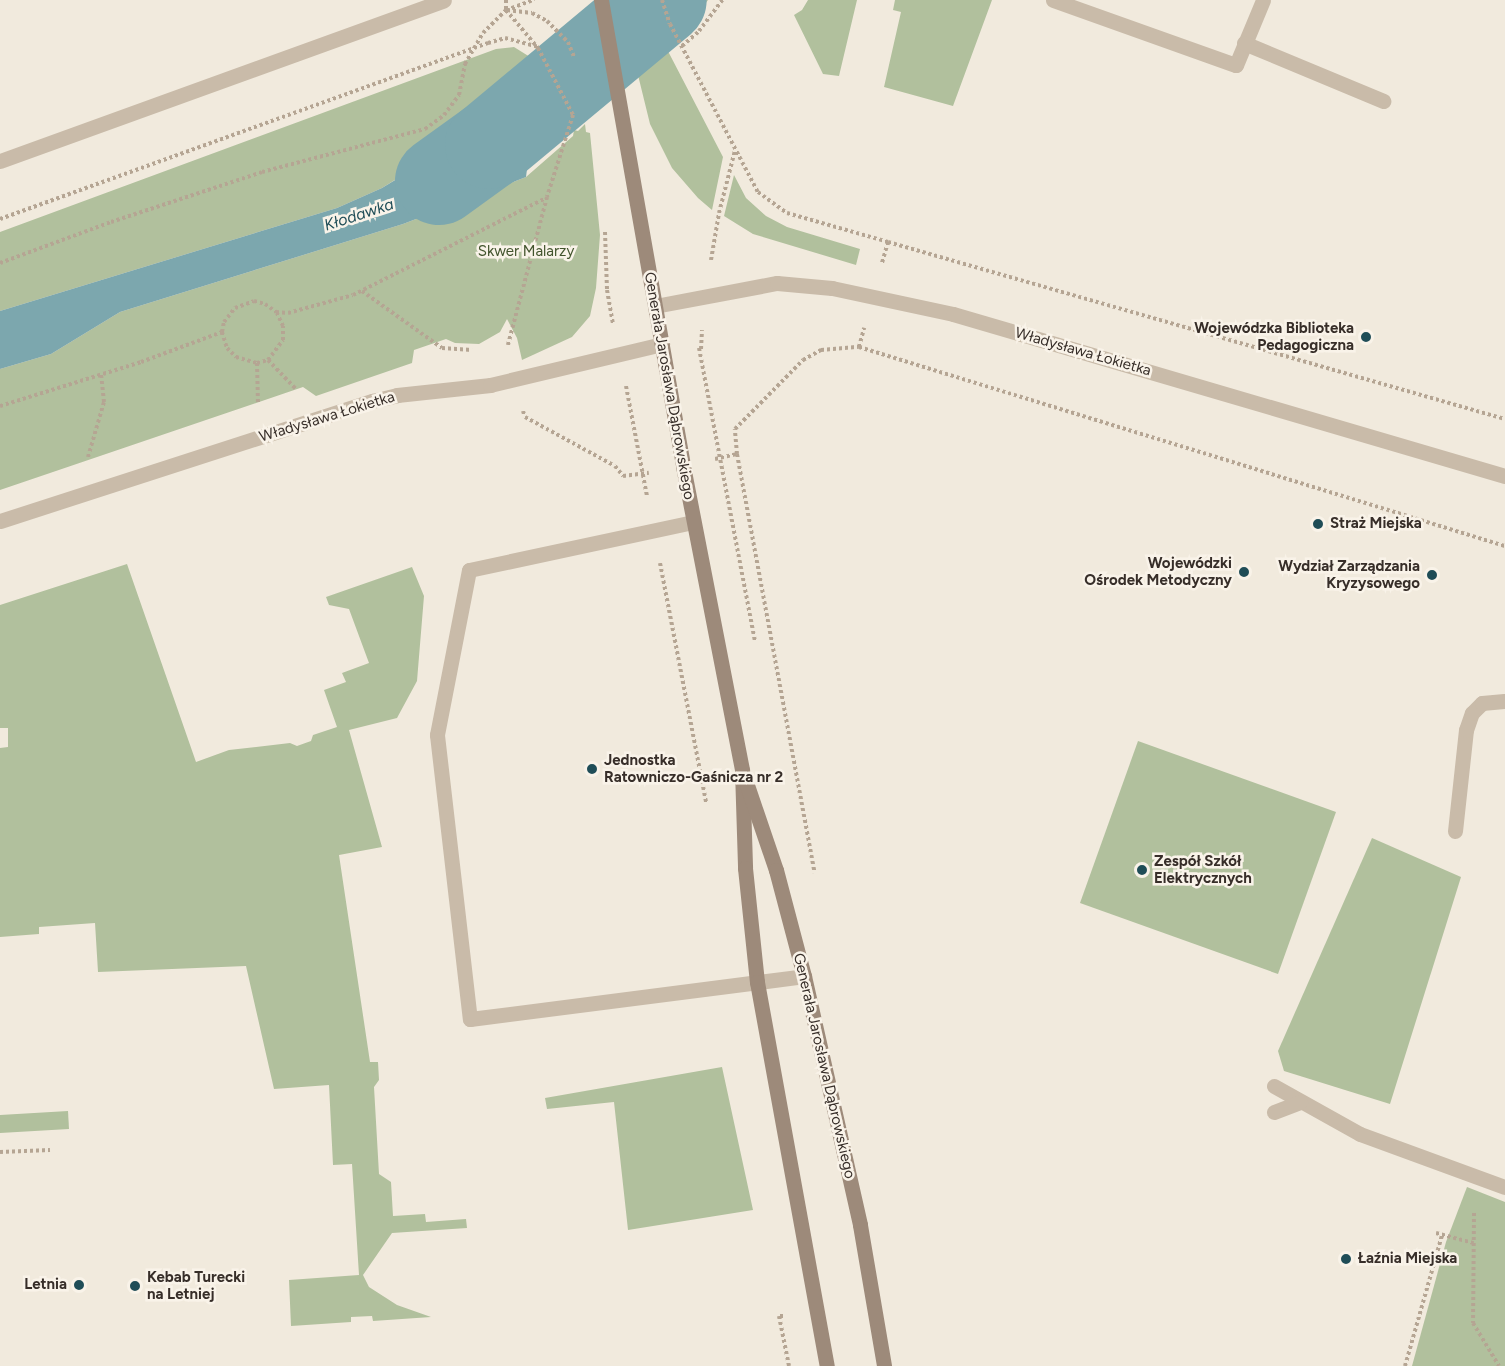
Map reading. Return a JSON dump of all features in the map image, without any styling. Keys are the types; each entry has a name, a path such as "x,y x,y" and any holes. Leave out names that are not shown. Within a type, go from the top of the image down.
{"main road":[{"name":"Generała Jarosława Dąbrowskiego","path":"601,0 612,74 693,522 742,770 776,870 804,976 860,1225 884,1366"},
{"name":"Generała Jarosława Dąbrowskiego","path":"742,770 746,868 757,982 827,1366"}],"street":[{"path":"0,161 444,0"},
{"path":"1053,0 1236,65 1263,0"},
{"path":"1094,15 1101,0"},
{"path":"1244,43 1383,100"},
{"name":"Władysława Łokietka","path":"655,306 777,283 804,284 953,314 1505,476"},
{"name":"Władysława Łokietka","path":"0,521 372,401 397,395 490,385 662,344"},
{"path":"693,522 469,570 437,735 470,1019 804,976"},
{"path":"1455,831 1466,730 1472,713 1482,703 1504,701"},
{"path":"1274,1086 1360,1134 1505,1187"},
{"path":"1274,1113 1300,1102"}],"path":[{"path":"506,0 506,10 538,48 573,115"},
{"path":"0,263 111,222 262,172 425,129 444,115 459,95 465,64 471,50 483,33 506,10 534,0"},
{"path":"662,0 670,24 736,150 719,213 705,296 701,353"},
{"path":"682,46 699,31 722,0"},
{"path":"506,10 532,13 547,21 568,42 575,59"},
{"path":"0,219 505,38 538,48"},
{"path":"276,312 288,313 362,291 547,197"},
{"path":"604,224 606,290 707,804"},
{"path":"888,242 1505,419"},
{"path":"362,291 442,348 480,351"},
{"path":"254,302 265,304 276,312 283,326 283,340 268,360 257,363 236,357 227,348 222,332 225,322 235,308 254,302"},
{"path":"0,406 222,332"},
{"path":"499,347 508,344"},
{"path":"859,347 1505,546"},
{"path":"86,466 104,402 101,374"},
{"path":"0,1152 50,1150"},
{"path":"1475,1176 1473,1323 1500,1366"},
{"path":"1436,1233 1474,1243"},
{"path":"1405,1366 1442,1235"}],"green space":[{"path":"627,0 642,0 648,7 657,30 723,157 712,210 698,198 672,168 650,124 637,71"},
{"path":"688,0 708,0 687,29 682,9"},
{"path":"808,0 857,0 839,76 823,74 794,15 802,10"},
{"path":"895,0 992,0 953,106 884,87 901,12 893,10"},
{"path":"514,47 530,57 538,84 526,88 484,124 382,188 337,208 0,311 0,232 496,49"},
{"name":"Skwer Malarzy","path":"585,124 586,132 590,133 600,235 596,288 590,316 572,337 522,360 517,338 507,319 500,332 479,344 455,343 446,339 414,350 412,363 316,396 303,387 0,490 0,369 51,354 120,312 403,224 526,177 573,136 574,130 578,131"},
{"path":"734,175 746,198 766,216 787,227 860,249 856,265 753,234 724,216"},
{"path":"127,564 196,762 229,750 290,743 297,746 311,741 313,735 337,727 324,690 346,682 342,673 369,663 349,609 329,605 326,597 412,567 424,596 417,681 397,718 349,730 382,847 339,855 370,1062 378,1062 379,1080 374,1087 379,1174 391,1182 393,1216 425,1214 426,1222 466,1219 467,1228 392,1233 363,1275 369,1287 397,1305 431,1317 373,1321 372,1316 351,1317 351,1322 291,1326 289,1280 359,1275 352,1164 333,1165 329,1085 274,1089 246,966 98,972 95,923 39,927 39,934 0,937 0,748 8,747 8,728 0,728 0,605"},
{"path":"1138,741 1336,812 1278,974 1080,903"},
{"path":"1372,838 1461,877 1390,1104 1284,1071 1278,1051"},
{"path":"722,1067 753,1210 628,1230 614,1102 547,1109 545,1098"},
{"path":"68,1111 69,1129 0,1133 0,1115"},
{"path":"1467,1187 1505,1202 1505,1366 1412,1366 1446,1242"}],"water":[{"path":"538,84 526,177 403,224 120,312 51,354 0,369 0,311 337,208 382,188 433,157 484,124 526,88"}],"waterway":[{"name":"Kłodawka","path":"439,181 489,145 663,0"}],"place":[{"name":"Wojewódzka Biblioteka Pedagogiczna","path":"1366,337"},
{"name":"Straż Miejska","path":"1318,524"},
{"name":"Wojewódzki Ośrodek Metodyczny","path":"1244,572"},
{"name":"Wydział Zarządzania Kryzysowego","path":"1432,575"},
{"name":"Jednostka Ratowniczo-Gaśnicza nr 2","path":"592,769"},
{"name":"Zespół Szkół Elektrycznych","path":"1142,870"},
{"name":"Łaźnia Miejska","path":"1346,1259"},
{"name":"Letnia","path":"79,1285"},
{"name":"Kebab Turecki na Letniej","path":"135,1286"}]}
